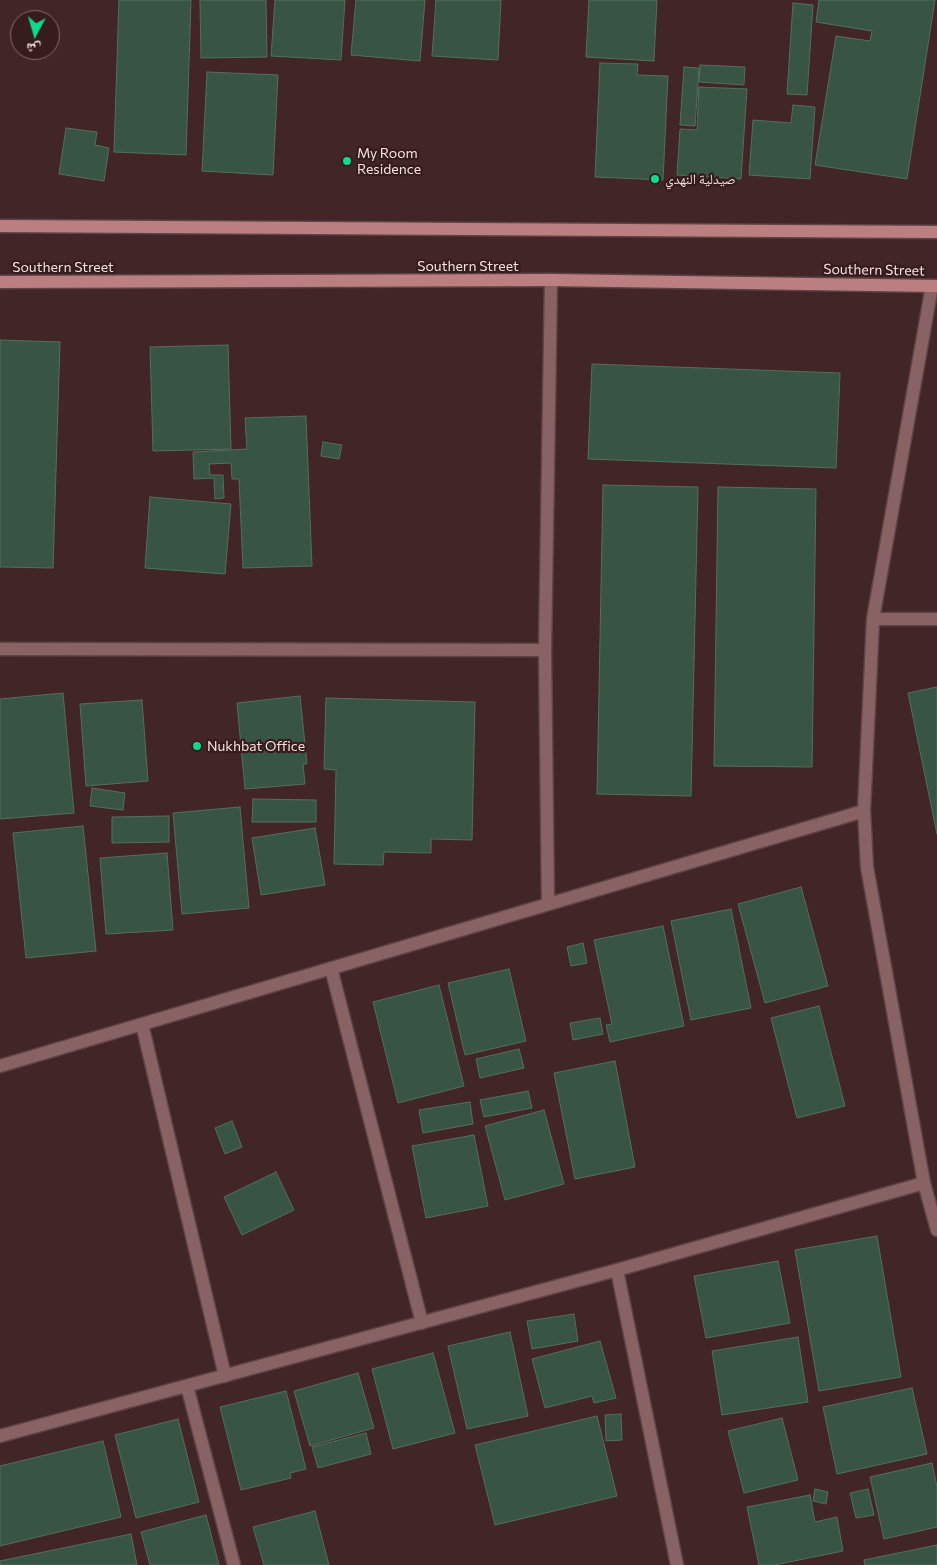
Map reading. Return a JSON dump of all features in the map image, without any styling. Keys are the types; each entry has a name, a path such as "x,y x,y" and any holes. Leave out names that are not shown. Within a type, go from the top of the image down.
{"main road":[{"path":"0,226 937,232"},
{"name":"Southern Street","path":"0,282 551,280 935,286"}],"street":[{"path":"548,904 544,650 551,280"},
{"path":"935,286 873,619 864,811 868,867 924,1183 937,1230"},
{"path":"873,619 937,619"},
{"path":"0,648 544,650"},
{"path":"0,1066 864,811"},
{"path":"331,968 422,1323"},
{"path":"142,1024 225,1376"},
{"path":"0,1436 617,1270 924,1183"},
{"path":"617,1270 677,1565"},
{"path":"186,1386 234,1565"}],"building":[{"path":"119,0 191,0 186,155 114,152"},
{"path":"200,0 266,0 267,57 201,58"},
{"path":"275,0 345,0 341,60 271,56"},
{"path":"356,0 425,0 420,61 351,55"},
{"path":"436,0 501,0 498,60 432,56"},
{"path":"589,0 657,0 654,61 586,57"},
{"path":"819,0 935,0 907,179 815,165 836,36 870,41 872,31 816,22"},
{"path":"793,3 813,5 807,95 787,94"},
{"path":"600,63 638,64 637,75 668,76 663,180 595,177"},
{"path":"700,65 745,67 744,85 699,82"},
{"path":"684,67 699,68 695,126 680,125"},
{"path":"207,72 278,75 273,175 202,171"},
{"path":"699,87 747,89 741,179 677,175 680,129 697,130"},
{"path":"793,105 815,107 810,179 749,175 753,120 791,123"},
{"path":"66,128 97,132 95,145 109,148 104,181 59,174"},
{"path":"0,340 60,342 53,568 0,567"},
{"path":"228,345 231,449 153,451 150,347"},
{"path":"592,364 840,373 836,468 588,459"},
{"path":"306,416 312,566 243,568 239,479 232,479 231,463 209,464 210,475 223,475 224,498 215,499 214,478 194,479 193,452 247,449 245,418"},
{"path":"323,442 342,445 339,459 321,456"},
{"path":"603,485 698,487 691,796 597,794"},
{"path":"718,487 816,489 812,767 714,766"},
{"path":"150,497 231,504 225,574 145,568"},
{"path":"937,687 937,834 908,693"},
{"path":"63,693 74,813 0,819 0,699"},
{"path":"300,696 307,764 303,764 305,784 245,789 237,703"},
{"path":"326,698 475,702 472,840 431,839 431,853 384,852 383,865 334,864 336,770 324,769"},
{"path":"142,700 148,781 86,786 80,704"},
{"path":"92,788 125,793 123,810 90,806"},
{"path":"253,799 316,800 316,822 252,822"},
{"path":"240,807 249,908 182,914 173,813"},
{"path":"169,816 169,842 112,843 112,817"},
{"path":"83,826 96,951 26,958 13,833"},
{"path":"315,828 325,885 261,895 252,838"},
{"path":"167,853 173,930 106,934 100,858"},
{"path":"801,887 828,986 765,1003 738,904"},
{"path":"731,909 751,1008 691,1020 671,921"},
{"path":"663,926 684,1026 610,1042 606,1025 612,1024 594,940"},
{"path":"583,943 587,963 571,966 567,947"},
{"path":"509,969 526,1041 465,1055 448,983"},
{"path":"439,985 464,1086 398,1103 373,1002"},
{"path":"819,1006 845,1106 797,1118 771,1018"},
{"path":"600,1018 603,1034 573,1040 570,1023"},
{"path":"519,1049 524,1068 480,1078 476,1059"},
{"path":"615,1061 635,1167 575,1179 554,1073"},
{"path":"528,1091 532,1108 484,1117 480,1100"},
{"path":"470,1102 473,1124 423,1133 419,1110"},
{"path":"544,1110 564,1184 505,1200 485,1126"},
{"path":"232,1121 242,1147 225,1154 215,1128"},
{"path":"474,1135 488,1206 426,1218 412,1146"},
{"path":"276,1172 294,1210 242,1235 224,1197"},
{"path":"877,1236 901,1377 819,1391 795,1250"},
{"path":"778,1261 790,1323 706,1338 694,1276"},
{"path":"574,1314 578,1341 532,1349 527,1321"},
{"path":"510,1332 528,1416 467,1429 448,1346"},
{"path":"798,1337 808,1402 722,1415 712,1351"},
{"path":"600,1341 616,1398 594,1403 592,1396 545,1408 532,1359"},
{"path":"433,1353 455,1433 393,1449 372,1369"},
{"path":"358,1373 374,1428 310,1446 294,1391"},
{"path":"912,1388 927,1454 837,1474 823,1407"},
{"path":"286,1391 306,1469 290,1473 291,1478 241,1490 220,1407"},
{"path":"621,1414 622,1440 606,1441 605,1415"},
{"path":"597,1416 617,1496 495,1525 475,1445"},
{"path":"782,1418 798,1480 744,1493 728,1431"},
{"path":"178,1419 199,1502 136,1518 115,1435"},
{"path":"366,1433 371,1454 318,1468 312,1447"},
{"path":"103,1441 121,1517 0,1546 0,1466"},
{"path":"932,1463 937,1487 937,1527 884,1539 870,1477"},
{"path":"815,1489 828,1492 826,1504 813,1501"},
{"path":"868,1489 874,1515 856,1518 850,1493"},
{"path":"810,1495 815,1522 837,1517 843,1551 774,1565 759,1565 747,1507"},
{"path":"315,1511 329,1565 264,1565 253,1527"},
{"path":"206,1515 219,1565 150,1565 141,1532"},
{"path":"131,1534 137,1565 0,1565 0,1561"},
{"path":"937,1545 937,1565 865,1565 864,1560"}],"place":[{"name":"My Room Residence","path":"347,161"},
{"name":"صيدلية النهدي","path":"655,179"},
{"name":"Nukhbat Office","path":"197,746"}]}
